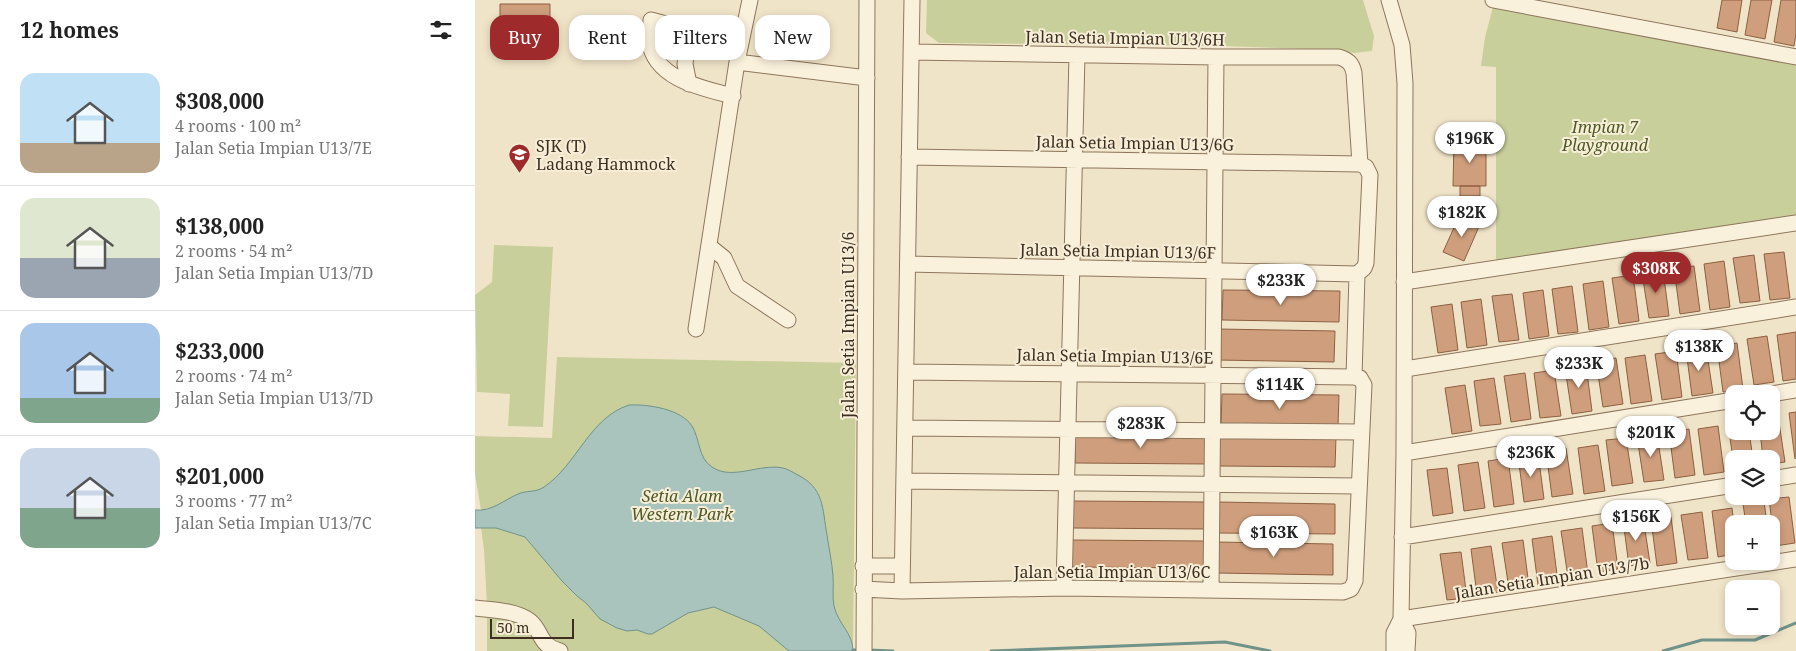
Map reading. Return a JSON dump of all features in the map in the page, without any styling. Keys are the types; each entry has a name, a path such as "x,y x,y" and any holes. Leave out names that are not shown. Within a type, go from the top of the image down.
{"street":[{"path":"696,329 737,62 750,0"},
{"name":"Jalan Setia Impian U13/6","path":"864,651 867,0"},
{"path":"903,591 912,0"},
{"path":"1389,0 1402,45 1405,83 1405,453 1401,619 1408,634 1401,647"},
{"path":"1493,0 1796,57"},
{"name":"Jalan Setia Impian U13/6H","path":"911,52 1339,57 1349,62 1352,66 1360,164"},
{"path":"1064,588 1077,55"},
{"path":"1211,590 1216,57"},
{"path":"737,62 867,78"},
{"path":"689,84 733,96"},
{"name":"Jalan Setia Impian U13/6G","path":"909,157 1360,164"},
{"path":"904,481 1358,486 1364,385 1360,378 1354,377 1357,274 1366,264 1370,175 1366,166 1360,164"},
{"path":"1404,282 1796,223"},
{"path":"709,246 724,258 737,286 788,320"},
{"name":"Jalan Setia Impian U13/6F","path":"908,264 1357,274"},
{"path":"1405,369 1796,306"},
{"name":"Jalan Setia Impian U13/6E","path":"906,372 1354,377"},
{"path":"1780,393 1796,390"},
{"path":"1405,453 1725,401"},
{"path":"905,428 1361,432"},
{"path":"1780,478 1796,475"},
{"name":"Jalan Setia Impian U13/6C","path":"863,589 903,591 1064,588 1343,592 1351,589 1355,582 1358,486"},
{"path":"1402,537 1725,486"},
{"name":"Jalan Setia Impian U13/7b","path":"1401,619 1796,559"},
{"path":"863,566 903,566"},
{"path":"475,608 521,616 531,622 547,646 560,651"}],"green space":[{"path":"927,0 1363,0 1374,36 1372,51 1354,53 1335,50 1221,46 939,43 926,33"},
{"name":"Impian 7 Playground","path":"1493,7 1796,57 1796,217 1496,262 1496,67 1481,66 1485,37"},
{"path":"494,245 553,247 543,427 508,426 510,394 477,392 475,295 492,282"},
{"name":"Setia Alam Western Park","path":"557,357 856,363 853,651 487,651 484,550 481,510 475,474 475,436 552,438"}],"water":[{"path":"629,405 645,405 663,409 680,415 687,420 695,431 704,459 712,467 720,471 737,472 774,467 783,468 812,486 821,500 823,508 833,571 834,606 851,639 853,651 789,651 759,626 714,607 688,613 652,634 617,628 600,619 562,581 525,537 496,528 475,528 475,510 487,509 518,494 544,487 566,467 603,420 615,411"}],"building":[{"path":"1722,0 1742,0 1737,32 1717,28"},
{"path":"1751,0 1772,0 1765,39 1745,35"},
{"path":"1781,0 1796,0 1794,46 1774,42"},
{"path":"500,4 550,4 550,15 500,15"},
{"path":"1454,130 1470,131 1470,142 1454,142"},
{"path":"1454,140 1454,142 1486,141 1486,186 1453,186"},
{"path":"1460,186 1480,186 1480,196 1460,196"},
{"path":"1466,215 1481,222 1464,261 1443,252 1457,221 1462,223"},
{"path":"1784,252 1790,298 1770,300 1764,254"},
{"path":"1754,255 1760,301 1740,303 1733,258"},
{"path":"1724,261 1730,307 1710,310 1704,264"},
{"path":"1694,266 1700,311 1680,314 1674,268"},
{"path":"1663,270 1669,316 1649,318 1642,273"},
{"path":"1633,275 1639,321 1619,324 1612,278"},
{"path":"1603,281 1609,327 1589,330 1583,284"},
{"path":"1572,286 1578,332 1558,334 1552,289"},
{"path":"1223,290 1340,291 1339,322 1222,320"},
{"path":"1543,290 1549,336 1529,339 1523,293"},
{"path":"1512,294 1519,340 1499,342 1492,296"},
{"path":"1481,299 1487,345 1467,348 1461,302"},
{"path":"1452,304 1458,350 1438,353 1431,307"},
{"path":"1218,329 1335,331 1334,362 1217,360"},
{"path":"1796,332 1796,379 1783,381 1777,335"},
{"path":"1767,336 1774,382 1754,385 1747,339"},
{"path":"1737,343 1742,385 1725,385 1725,392 1723,392 1717,346"},
{"path":"1706,347 1713,393 1692,396 1686,350"},
{"path":"1676,351 1682,397 1662,400 1655,354"},
{"path":"1645,355 1652,401 1631,404 1625,358"},
{"path":"1616,358 1623,404 1603,407 1596,361"},
{"path":"1586,365 1592,411 1572,414 1565,368"},
{"path":"1554,370 1561,416 1540,418 1534,373"},
{"path":"1525,373 1531,419 1511,422 1504,376"},
{"path":"1494,378 1501,424 1480,426 1474,381"},
{"path":"1465,385 1472,431 1452,434 1445,388"},
{"path":"1222,394 1339,395 1338,426 1221,425"},
{"path":"1796,412 1796,458 1795,459 1789,413"},
{"path":"1718,426 1724,472 1704,475 1698,429"},
{"path":"1689,429 1695,475 1675,478 1669,432"},
{"path":"1780,429 1785,462 1780,463 1780,450 1762,450 1761,440 1780,440"},
{"path":"1657,434 1664,480 1644,482 1637,437"},
{"path":"1075,435 1207,436 1207,464 1075,463"},
{"path":"1219,435 1336,437 1335,467 1218,466"},
{"path":"1626,438 1633,483 1612,486 1606,440"},
{"path":"1730,440 1750,440 1752,450 1732,450"},
{"path":"1598,445 1605,491 1584,494 1578,448"},
{"path":"1566,448 1573,494 1552,497 1546,451"},
{"path":"1538,453 1544,499 1524,502 1518,456"},
{"path":"1508,458 1514,504 1494,507 1488,461"},
{"path":"1478,462 1485,508 1464,511 1458,465"},
{"path":"1447,468 1453,513 1433,516 1427,470"},
{"path":"1789,497 1795,543 1780,545 1780,515 1771,515 1770,505 1780,505 1780,498"},
{"path":"1073,501 1205,502 1205,529 1073,528"},
{"path":"1218,502 1335,504 1335,534 1218,533"},
{"path":"1743,505 1765,505 1766,515 1745,515"},
{"path":"1732,508 1733,515 1725,515 1725,556 1718,557 1712,511"},
{"path":"1702,512 1708,558 1688,560 1681,515"},
{"path":"1643,517 1650,563 1629,566 1623,520"},
{"path":"1671,517 1677,563 1657,566 1651,520"},
{"path":"1612,523 1618,569 1598,572 1592,526"},
{"path":"1582,528 1588,574 1568,577 1561,531"},
{"path":"1552,536 1558,582 1538,585 1532,539"},
{"path":"1072,540 1204,541 1204,568 1072,567"},
{"path":"1523,540 1529,586 1509,589 1502,543"},
{"path":"1216,542 1333,544 1333,575 1216,573"},
{"path":"1491,546 1498,592 1477,595 1471,549"},
{"path":"1461,552 1467,598 1447,600 1440,554"}],"waterway":[{"path":"1663,651 1702,640 1755,640 1796,623"},
{"path":"991,651 1225,642 1270,651"},
{"path":"853,650 860,650"},
{"path":"869,650 893,651"}],"place":[{"name":"SJK (T) Ladang Hammock","path":"520,174"}]}
